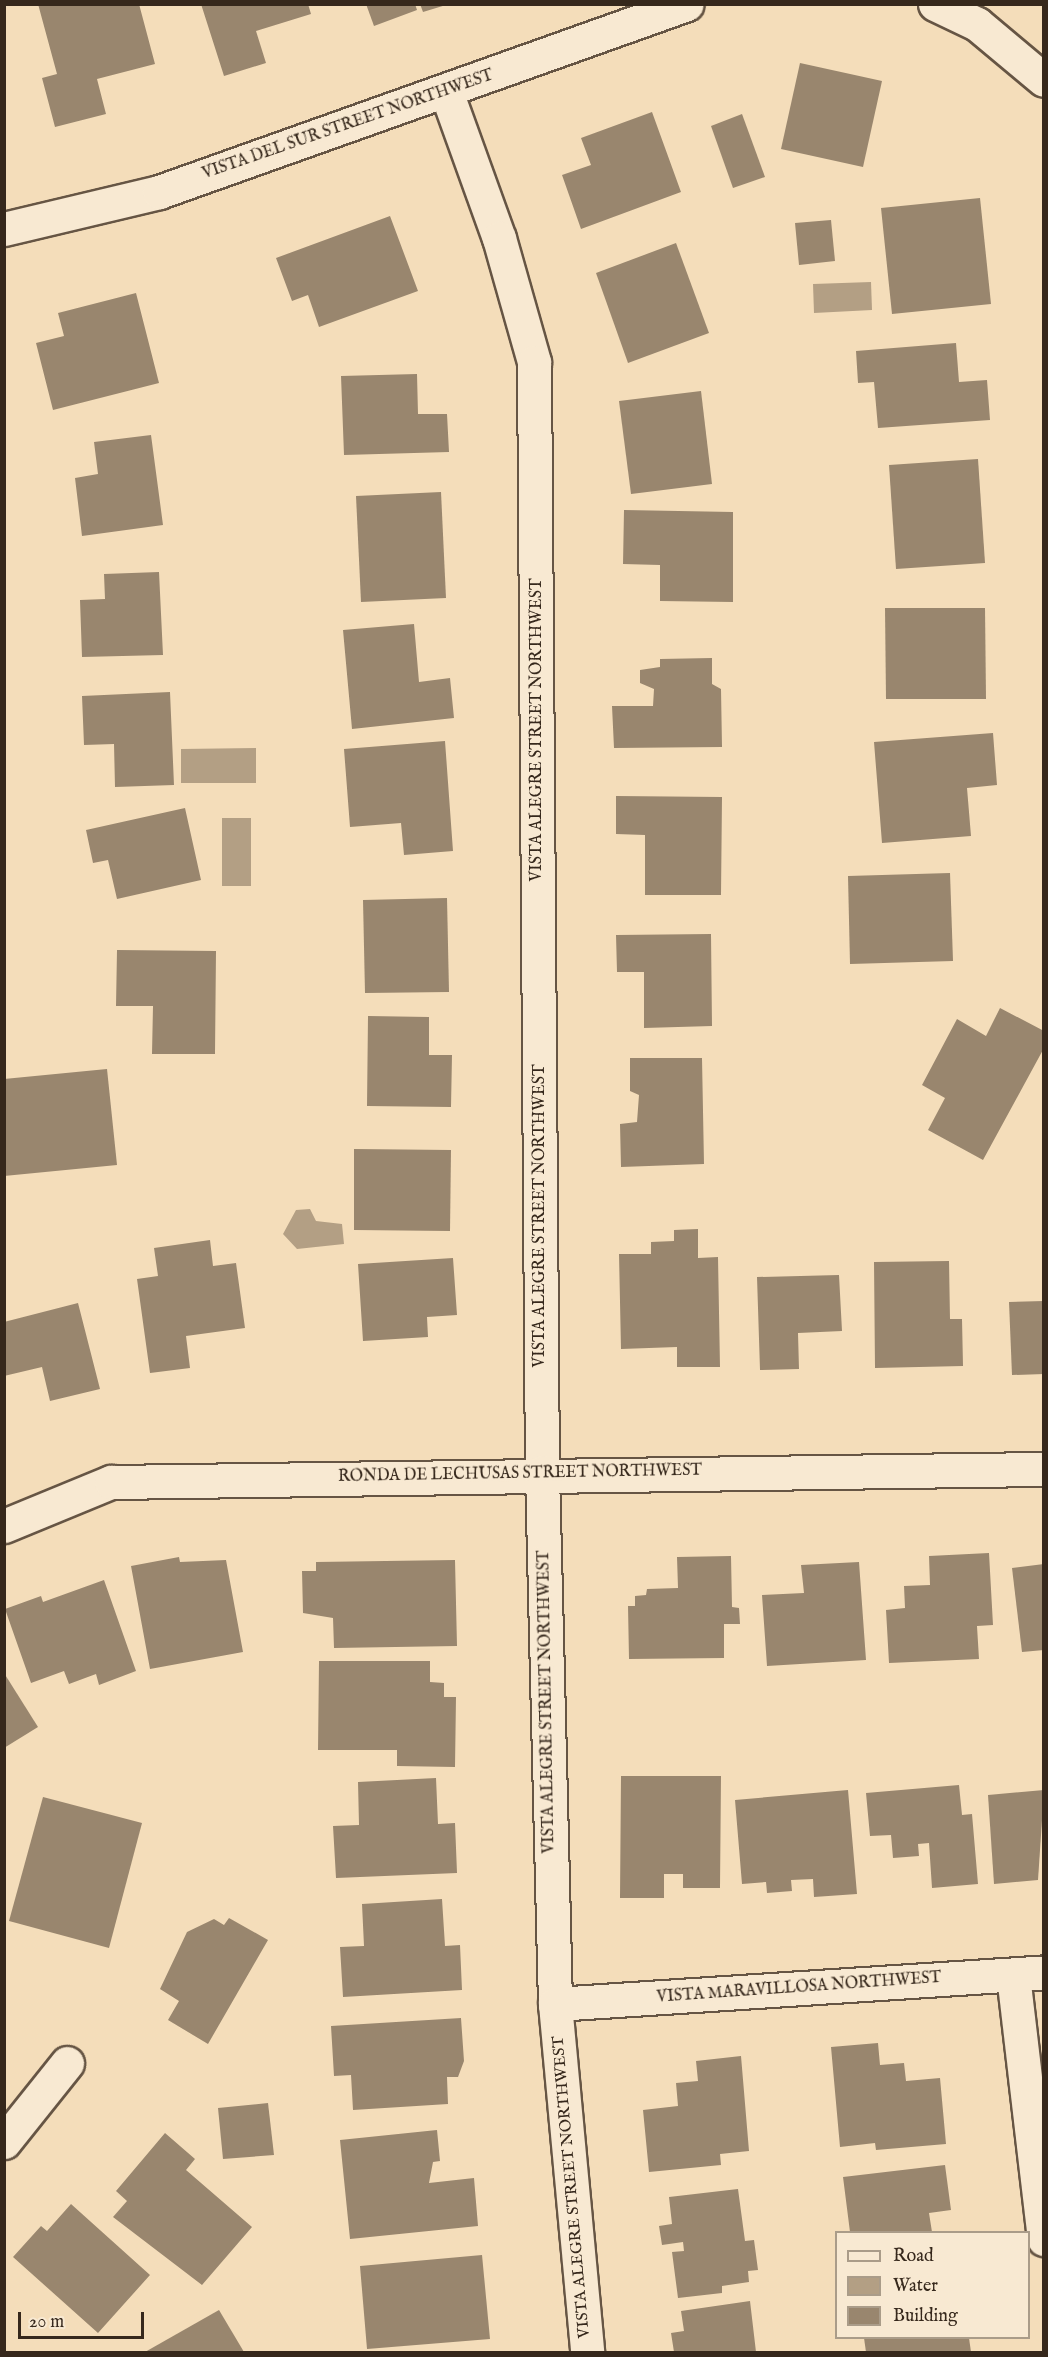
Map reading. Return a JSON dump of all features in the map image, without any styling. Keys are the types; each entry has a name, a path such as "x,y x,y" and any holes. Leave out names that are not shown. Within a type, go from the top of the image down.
{"street":[{"name":"VISTA DEL SUR STREET NORTHWEST","path":"4,229 159,192 687,4"},
{"path":"936,4 977,24 1044,80"},
{"name":"VISTA ALEGRE STREET NORTHWEST","path":"446,91 499,238 534,362 542,1472 555,2004 587,2352"},
{"name":"RONDA DE LECHUSAS STREET NORTHWEST","path":"4,1526 111,1482 542,1472 1044,1470"},
{"path":"1028,1973 1044,2239"},
{"name":"VISTA MARAVILLOSA NORTHWEST","path":"555,2004 1028,1973"},
{"path":"4,2142 67,2063"}],"water":[{"path":"871,282 872,310 814,313 813,284"},
{"path":"256,748 256,783 181,783 181,749"},
{"path":"222,818 251,818 251,886 222,886"},
{"path":"310,1209 316,1221 342,1224 344,1244 297,1249 283,1234 296,1210"}],"building":[{"path":"38,4 139,4 155,64 97,79 106,114 55,127 42,78 57,74"},
{"path":"201,4 308,4 311,14 256,31 266,63 224,76"},
{"path":"366,4 415,4 417,10 374,26"},
{"path":"420,4 446,4 446,5 423,12"},
{"path":"800,63 882,81 863,167 781,149"},
{"path":"652,112 681,192 581,229 562,175 591,165 581,138"},
{"path":"742,114 765,177 733,188 711,126"},
{"path":"980,198 991,304 892,314 881,208"},
{"path":"390,216 418,291 319,327 308,295 292,301 276,258"},
{"path":"831,220 835,261 799,265 795,223"},
{"path":"676,243 709,333 628,363 596,273"},
{"path":"136,293 159,383 53,410 36,343 64,336 58,313"},
{"path":"956,343 959,382 987,380 990,420 878,428 874,382 858,383 856,351"},
{"path":"417,374 418,414 447,414 449,452 344,455 341,376"},
{"path":"701,391 712,484 631,494 619,401"},
{"path":"151,435 163,525 82,536 75,478 98,474 94,442"},
{"path":"978,459 985,563 896,569 889,465"},
{"path":"441,492 446,598 361,602 356,496"},
{"path":"624,510 733,512 733,602 660,601 660,565 623,564"},
{"path":"159,572 163,655 82,657 80,600 105,599 104,574"},
{"path":"885,608 985,608 986,699 886,699"},
{"path":"414,624 419,682 450,678 454,718 352,729 343,630"},
{"path":"712,658 712,684 721,689 722,747 614,748 612,706 653,706 654,689 640,683 640,670 660,667 660,659"},
{"path":"170,692 174,785 115,787 114,744 84,745 82,696"},
{"path":"993,733 997,785 967,788 971,836 882,843 874,742"},
{"path":"445,741 453,851 404,855 401,823 350,827 344,749"},
{"path":"616,796 722,797 721,895 645,895 645,835 616,834"},
{"path":"185,808 201,880 117,899 108,860 93,863 86,830"},
{"path":"950,873 953,961 850,964 848,876"},
{"path":"447,898 449,992 365,993 363,900"},
{"path":"711,934 712,1026 644,1028 644,972 617,972 616,935"},
{"path":"117,950 216,951 215,1054 152,1054 153,1006 116,1006"},
{"path":"1000,1008 1044,1031 1044,1048 983,1160 928,1130 945,1098 922,1085 957,1019 986,1036"},
{"path":"368,1016 429,1017 429,1055 452,1055 451,1107 367,1106"},
{"path":"630,1058 702,1058 704,1164 621,1167 620,1124 637,1122 639,1095 630,1091"},
{"path":"107,1069 117,1165 4,1176 4,1079"},
{"path":"354,1149 451,1150 450,1231 354,1230"},
{"path":"698,1229 698,1258 718,1257 720,1367 677,1367 677,1347 621,1349 619,1254 651,1254 651,1242 674,1241 674,1230"},
{"path":"210,1240 213,1266 236,1263 245,1328 186,1336 190,1368 150,1373 137,1279 158,1276 154,1248"},
{"path":"453,1258 457,1315 427,1317 428,1337 363,1341 358,1264"},
{"path":"949,1261 950,1319 962,1319 963,1366 875,1368 874,1262"},
{"path":"839,1275 842,1331 798,1333 799,1369 760,1370 757,1277"},
{"path":"1044,1301 1044,1374 1012,1375 1009,1302"},
{"path":"78,1303 100,1389 50,1401 42,1367 4,1376 4,1322"},
{"path":"989,1553 993,1625 977,1626 979,1659 889,1663 886,1610 905,1608 904,1586 930,1585 929,1556"},
{"path":"731,1556 732,1607 739,1608 740,1624 724,1624 724,1658 629,1659 628,1606 635,1606 635,1596 646,1595 647,1589 678,1588 677,1557"},
{"path":"179,1557 180,1562 226,1560 243,1652 150,1669 131,1566"},
{"path":"455,1560 457,1646 334,1648 333,1618 303,1613 302,1571 316,1571 316,1562"},
{"path":"859,1562 866,1660 767,1666 762,1595 804,1593 801,1565"},
{"path":"1044,1564 1044,1650 1022,1652 1012,1568"},
{"path":"104,1580 136,1671 99,1685 96,1674 69,1684 64,1671 31,1683 5,1609 41,1596 43,1602"},
{"path":"319,1661 430,1661 430,1682 444,1683 444,1697 456,1697 455,1767 397,1766 397,1750 318,1750"},
{"path":"4,1673 38,1727 4,1748"},
{"path":"621,1776 721,1776 720,1888 683,1888 683,1874 664,1874 664,1898 620,1898"},
{"path":"436,1778 438,1824 455,1823 457,1873 336,1878 333,1826 359,1825 358,1782"},
{"path":"959,1785 962,1815 972,1814 978,1884 932,1888 929,1843 918,1844 919,1856 893,1858 891,1835 870,1836 866,1793"},
{"path":"848,1790 857,1894 814,1897 813,1879 791,1880 792,1891 767,1893 766,1882 742,1884 735,1800"},
{"path":"1044,1790 1038,1880 994,1884 988,1795"},
{"path":"43,1797 142,1823 109,1948 9,1921"},
{"path":"442,1899 445,1946 460,1945 462,1990 343,1997 340,1947 364,1946 362,1904"},
{"path":"229,1918 268,1940 208,2044 168,2020 179,2001 160,1989 187,1932 214,1919 224,1925"},
{"path":"461,2018 464,2061 458,2077 447,2077 448,2104 353,2110 351,2075 334,2076 331,2026"},
{"path":"878,2043 880,2065 904,2063 906,2081 940,2078 946,2144 876,2150 875,2143 840,2147 831,2047"},
{"path":"741,2056 749,2151 720,2154 721,2165 649,2172 643,2110 678,2106 676,2083 698,2081 696,2061"},
{"path":"268,2103 274,2155 223,2159 218,2108"},
{"path":"437,2130 440,2161 433,2162 429,2183 474,2178 478,2226 350,2239 340,2140"},
{"path":"165,2133 195,2159 186,2170 252,2227 202,2285 113,2217 127,2201 116,2191"},
{"path":"945,2165 951,2210 929,2213 932,2231 850,2231 843,2177"},
{"path":"738,2189 745,2241 754,2240 758,2270 748,2271 749,2282 722,2286 722,2293 678,2298 672,2252 684,2251 683,2242 662,2245 659,2226 672,2224 669,2197"},
{"path":"71,2204 150,2275 98,2333 13,2257 41,2226 47,2231"},
{"path":"482,2255 490,2339 367,2349 360,2266"},
{"path":"750,2301 756,2352 674,2352 671,2333 684,2331 681,2311"},
{"path":"219,2310 244,2352 145,2352"},
{"path":"864,2339 969,2339 971,2352 866,2352"}]}
